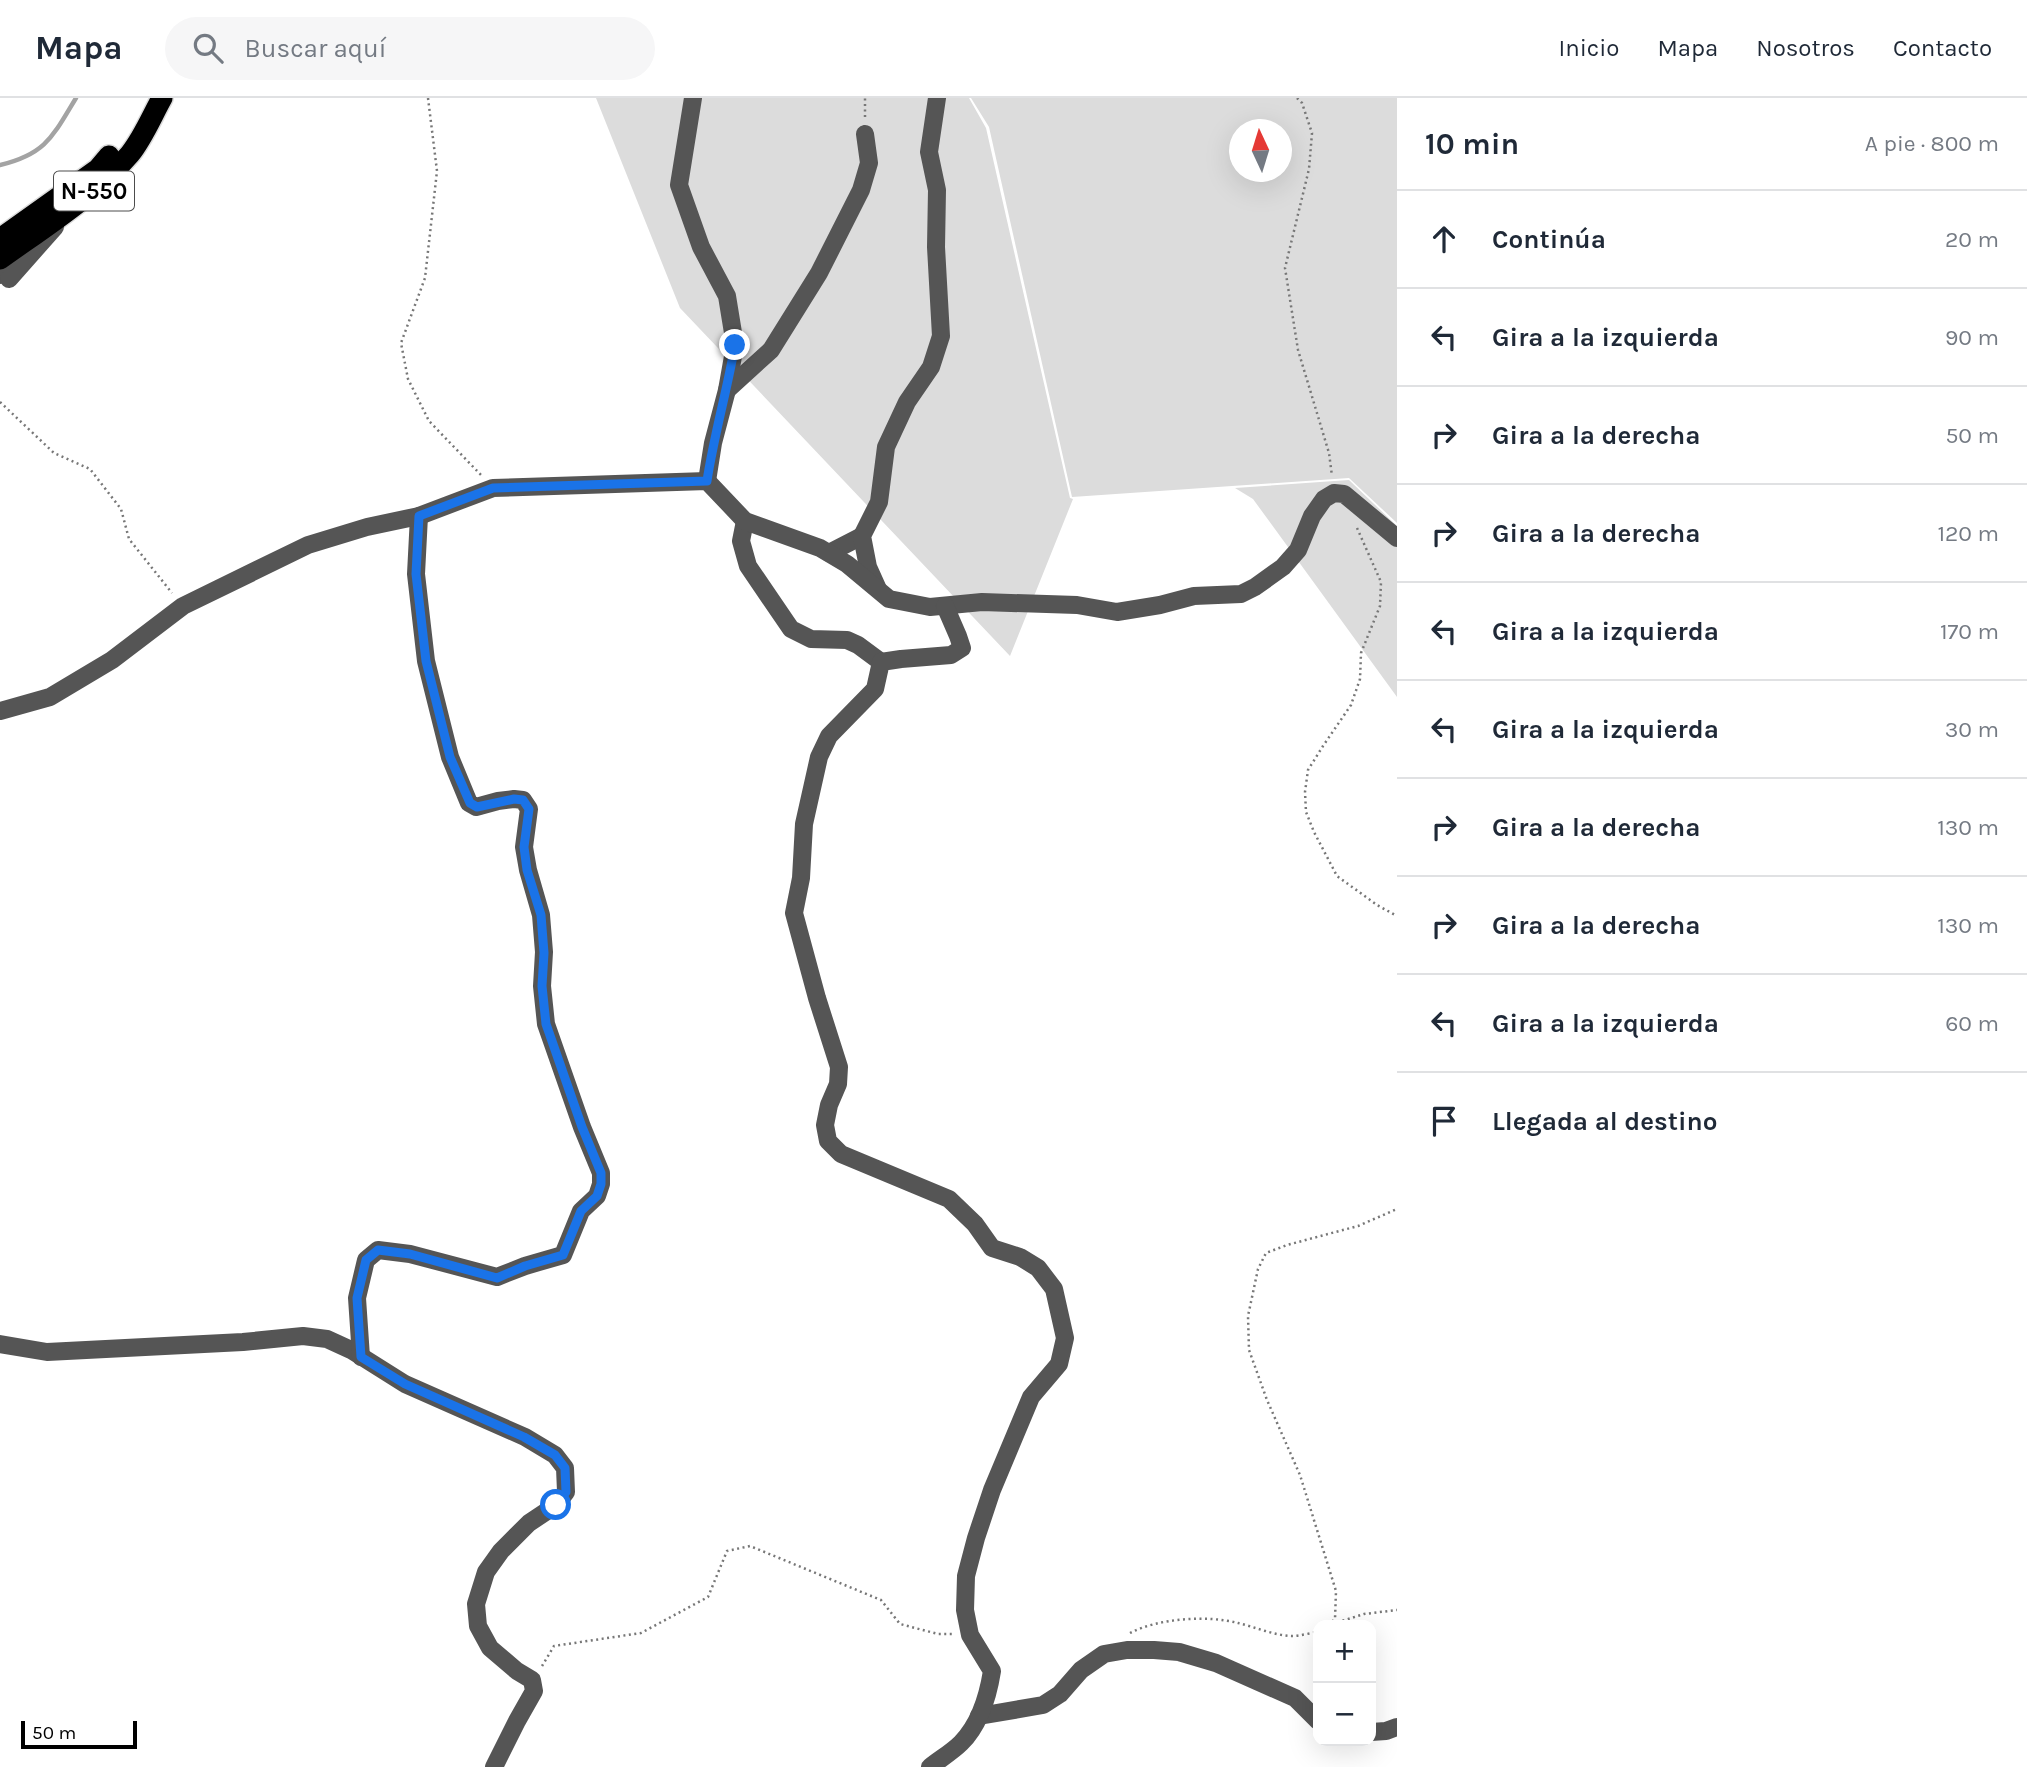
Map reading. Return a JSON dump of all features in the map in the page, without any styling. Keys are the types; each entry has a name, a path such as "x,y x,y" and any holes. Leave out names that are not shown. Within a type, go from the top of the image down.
{"highway":[{"name":"N-550","path":"0,259 9,242 69,189 98,169 160,98"},
{"name":"N-550","path":"9,242 68,211 94,191 131,152 160,98"}],"street":[{"path":"692,98 679,185 701,247 727,296 735,345 707,481"},
{"path":"829,553 862,536 879,502 886,447 907,402 932,367 941,336 936,247 937,190 929,152 937,98"},
{"path":"727,390 771,350 819,273 861,190 869,163 865,134"},
{"path":"0,285 13,275 68,211"},
{"path":"0,275 10,265 9,242"},
{"path":"0,711 50,697 113,660 183,606 308,545 367,527 419,516 493,488 707,481 745,521 820,548 847,564 889,599 930,607 982,602 1077,605 1117,612 1194,596 1241,594 1283,567 1298,550 1312,516 1324,499 1334,493 1344,494 1397,537"},
{"path":"361,1357 357,1298 366,1260 378,1250 410,1254 497,1278 525,1266 563,1255 581,1211 597,1196 601,1184 601,1173 546,1024 542,986 544,953 541,915 527,870 524,847 529,809 523,800 514,799 477,807 470,803 450,757 426,661 416,574 419,516"},
{"path":"745,521 741,541 748,566 791,629 811,639 847,640 881,662 951,655 962,648 945,606"},
{"path":"862,536 868,567 880,594"},
{"path":"881,662 875,689 829,736 819,757 804,824 794,913 839,1067 838,1084 829,1105 825,1125 828,1141 841,1154 948,1199 975,1224 992,1248 1020,1257 1038,1268 1054,1289 1065,1338 1059,1364 1031,1397 992,1490 967,1576 965,1610 970,1634 992,1671 988,1692 979,1716 962,1742 930,1767"},
{"path":"0,1344 47,1352 243,1342 303,1336 327,1339 405,1384 524,1437 555,1455 565,1468 566,1492 556,1505 529,1523 501,1551 486,1572 476,1604 478,1626 490,1648 532,1680 534,1691 494,1767"},
{"path":"979,1716 1043,1705 1060,1694 1082,1670 1104,1654 1126,1650 1179,1652 1216,1662 1296,1698 1313,1716"},
{"path":"1376,1732 1397,1727"}],"path":[{"path":"428,98 437,171 425,278 401,343 408,379 429,421 493,488"},
{"path":"865,98 865,134"},
{"path":"1297,98 1302,103 1312,133 1309,169 1284,268 1298,350 1329,453 1334,493"},
{"path":"0,402 54,453 90,469 121,509 129,539 183,606"},
{"path":"1354,521 1381,582 1380,606 1361,653 1360,679 1351,705 1308,770 1306,812 1337,876 1397,916"},
{"path":"1334,1620 1336,1591 1300,1475 1267,1400 1249,1350 1248,1316 1258,1269 1266,1253 1358,1226 1397,1209"},
{"path":"532,1680 554,1646 641,1633 708,1597 727,1551 750,1546 881,1600 900,1624 939,1634 970,1634"},
{"path":"1345,1620 1364,1614 1397,1610"},
{"path":"1125,1635 1137,1629 1168,1622 1208,1619 1234,1622 1292,1636 1313,1633"}],"shaded area":[{"path":"596,98 969,98 986,128 1070,498 1073,499 1010,656 680,308"},
{"path":"971,98 1397,98 1397,523 1349,478 1072,497 989,127"},
{"path":"1349,480 1397,526 1397,697 1253,499 1235,488"}],"waterway":[{"path":"0,165 16,161 47,142 76,98"}],"route":[{"path":"556,1505 566,1492 565,1468 555,1455 524,1437 405,1384 361,1357 357,1298 366,1260 378,1250 410,1254 497,1278 525,1266 563,1255 581,1211 597,1196 601,1184 601,1173 546,1024 542,986 544,953 541,915 527,870 524,847 529,809 523,800 514,799 477,807 470,803 450,757 426,661 416,574 419,516 493,488 707,481 735,345"}]}
